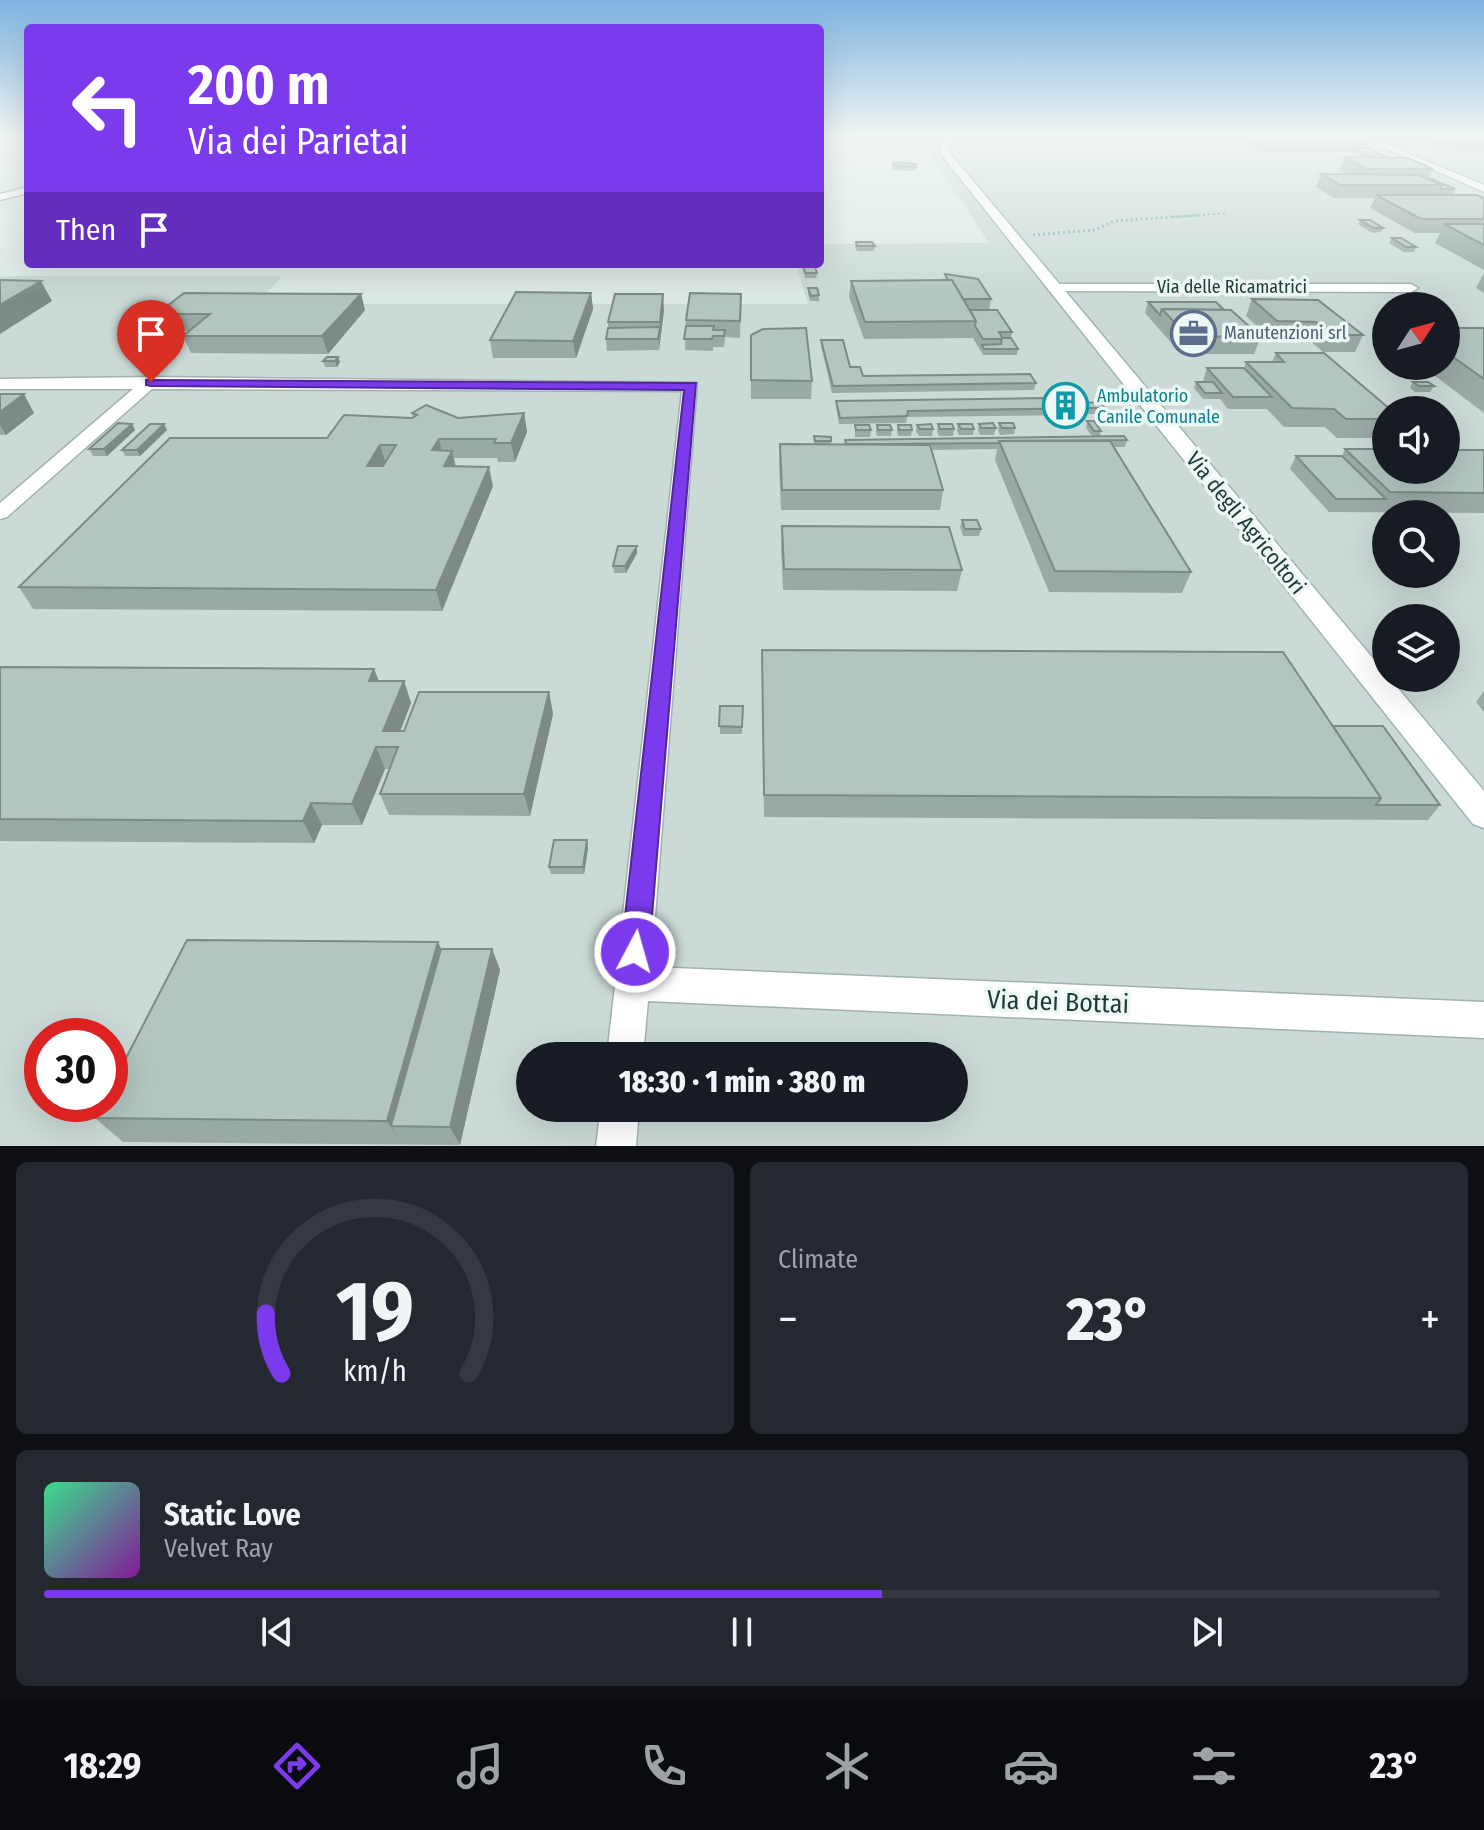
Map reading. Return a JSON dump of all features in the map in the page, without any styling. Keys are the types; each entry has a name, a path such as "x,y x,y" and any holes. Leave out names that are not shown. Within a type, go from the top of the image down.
{"street":[{"name":"Via degli Agricoltori","path":"973,188 1484,814"},
{"path":"0,197 24,191"},
{"name":"Via delle Ricamatrici","path":"1053,287 1411,288"},
{"path":"0,513 151,382"},
{"path":"0,384 151,382 691,386 626,1042"},
{"name":"Via dei Bottai","path":"632,983 1484,1020"},
{"path":"616,1146 619,1122"}],"path":[{"path":"1012,237 1095,230 1114,221 1227,213"}],"shaded area":[{"path":"953,188 1484,188 1484,1146 0,1146 0,276 282,276 256,304 808,304 797,268 824,268 824,244 989,243"}],"building":[{"path":"1376,195 1477,195 1484,198 1484,219 1421,219"},
{"path":"1360,220 1370,220 1383,228 1374,228"},
{"path":"1444,224 1484,224 1484,245"},
{"path":"1392,238 1401,238 1416,247 1406,247"},
{"path":"856,242 872,242 875,246 857,246"},
{"path":"804,268 815,268 817,273 805,273"},
{"path":"945,274 978,279 991,299 963,299"},
{"path":"0,280 41,281 0,305"},
{"path":"952,280 976,321 865,322 851,281"},
{"path":"808,288 817,288 819,295 811,296"},
{"path":"516,292 591,293 573,341 490,340"},
{"path":"184,293 361,294 322,336 183,336 210,314 157,314"},
{"path":"690,293 741,294 740,321 686,320"},
{"path":"615,294 663,294 660,322 608,322"},
{"path":"1252,299 1318,300 1363,335 1331,335 1316,322 1277,321"},
{"path":"1148,302 1216,302 1224,310 1162,309 1160,315"},
{"path":"1162,309 1231,310 1261,337 1187,336"},
{"path":"970,310 997,310 1012,332 999,332 1003,339 983,339"},
{"path":"686,326 714,326 713,330 725,330 724,336 684,339"},
{"path":"660,327 658,339 606,339 608,328"},
{"path":"806,328 812,381 751,380 751,335 763,329"},
{"path":"1460,328 1484,328 1484,379 1460,362"},
{"path":"1002,338 1011,338 1018,349 984,349 982,345 1001,344"},
{"path":"821,340 843,340 850,367 860,367 863,376 1030,374 1036,383 833,386"},
{"path":"1276,353 1324,353 1375,396 1372,396 1372,419 1346,419 1334,409 1292,408 1246,362 1284,362"},
{"path":"327,357 338,357 335,361 323,361"},
{"path":"1207,368 1244,368 1272,397 1233,397"},
{"path":"1196,382 1213,382 1222,393 1205,393"},
{"path":"1413,382 1428,382 1434,386 1419,386"},
{"path":"0,394 24,394 0,412"},
{"path":"1054,395 1075,395 1084,408 908,411 907,416 840,418 836,401 1045,398 1050,404 1059,404"},
{"path":"1101,402 1105,408 1089,408 1085,403"},
{"path":"426,405 458,418 524,413 511,443 494,443 496,439 439,439 432,450 452,451 444,466 489,467 436,590 19,587 170,438 327,438 344,415 412,418 417,415 412,413","holes":["380,445 396,445 383,466 367,466"]},
{"path":"1087,421 1094,421 1101,431 1094,431"},
{"path":"118,423 132,424 104,449 89,449"},
{"path":"993,423 996,428 981,428 979,424"},
{"path":"999,423 1013,423 1015,428 1002,428"},
{"path":"150,424 164,424 137,450 122,450"},
{"path":"931,424 933,429 920,429 917,425"},
{"path":"938,424 952,424 954,429 940,429"},
{"path":"958,424 972,424 974,429 961,429"},
{"path":"855,425 869,425 871,430 856,430"},
{"path":"877,425 890,425 892,430 878,430"},
{"path":"898,425 911,425 912,430 899,430"},
{"path":"814,436 831,437 831,441 815,441"},
{"path":"1124,436 1127,440 1000,443 846,444 845,440"},
{"path":"999,441 1110,441 1191,572 1055,571"},
{"path":"780,444 930,445 943,490 782,490"},
{"path":"1345,449 1372,449 1372,475"},
{"path":"1460,450 1484,450 1484,493 1390,492 1382,484 1460,484"},
{"path":"1296,456 1342,456 1386,499 1336,499"},
{"path":"962,520 977,520 981,529 965,529"},
{"path":"782,526 949,527 962,570 784,569"},
{"path":"618,546 637,546 625,566 613,566"},
{"path":"762,650 1283,652 1381,798 764,795"},
{"path":"0,667 374,669 369,681 404,681 383,731 404,731 419,692 549,692 524,794 380,794 398,747 376,747 352,804 311,803 303,821 0,819"},
{"path":"720,706 743,706 742,727 719,726"},
{"path":"1333,726 1383,726 1440,805 1376,805 1381,798"},
{"path":"554,840 587,840 583,867 549,867"},
{"path":"187,940 438,942 387,1121 128,1118 128,1054"},
{"path":"441,949 492,949 450,1127 391,1126"}],"place":[{"name":"Manutenzioni srl","path":"1193,333"},
{"name":"Ambulatorio Canile Comunale","path":"1066,406"}],"route":[{"path":"151,382 691,386 635,952"}]}
